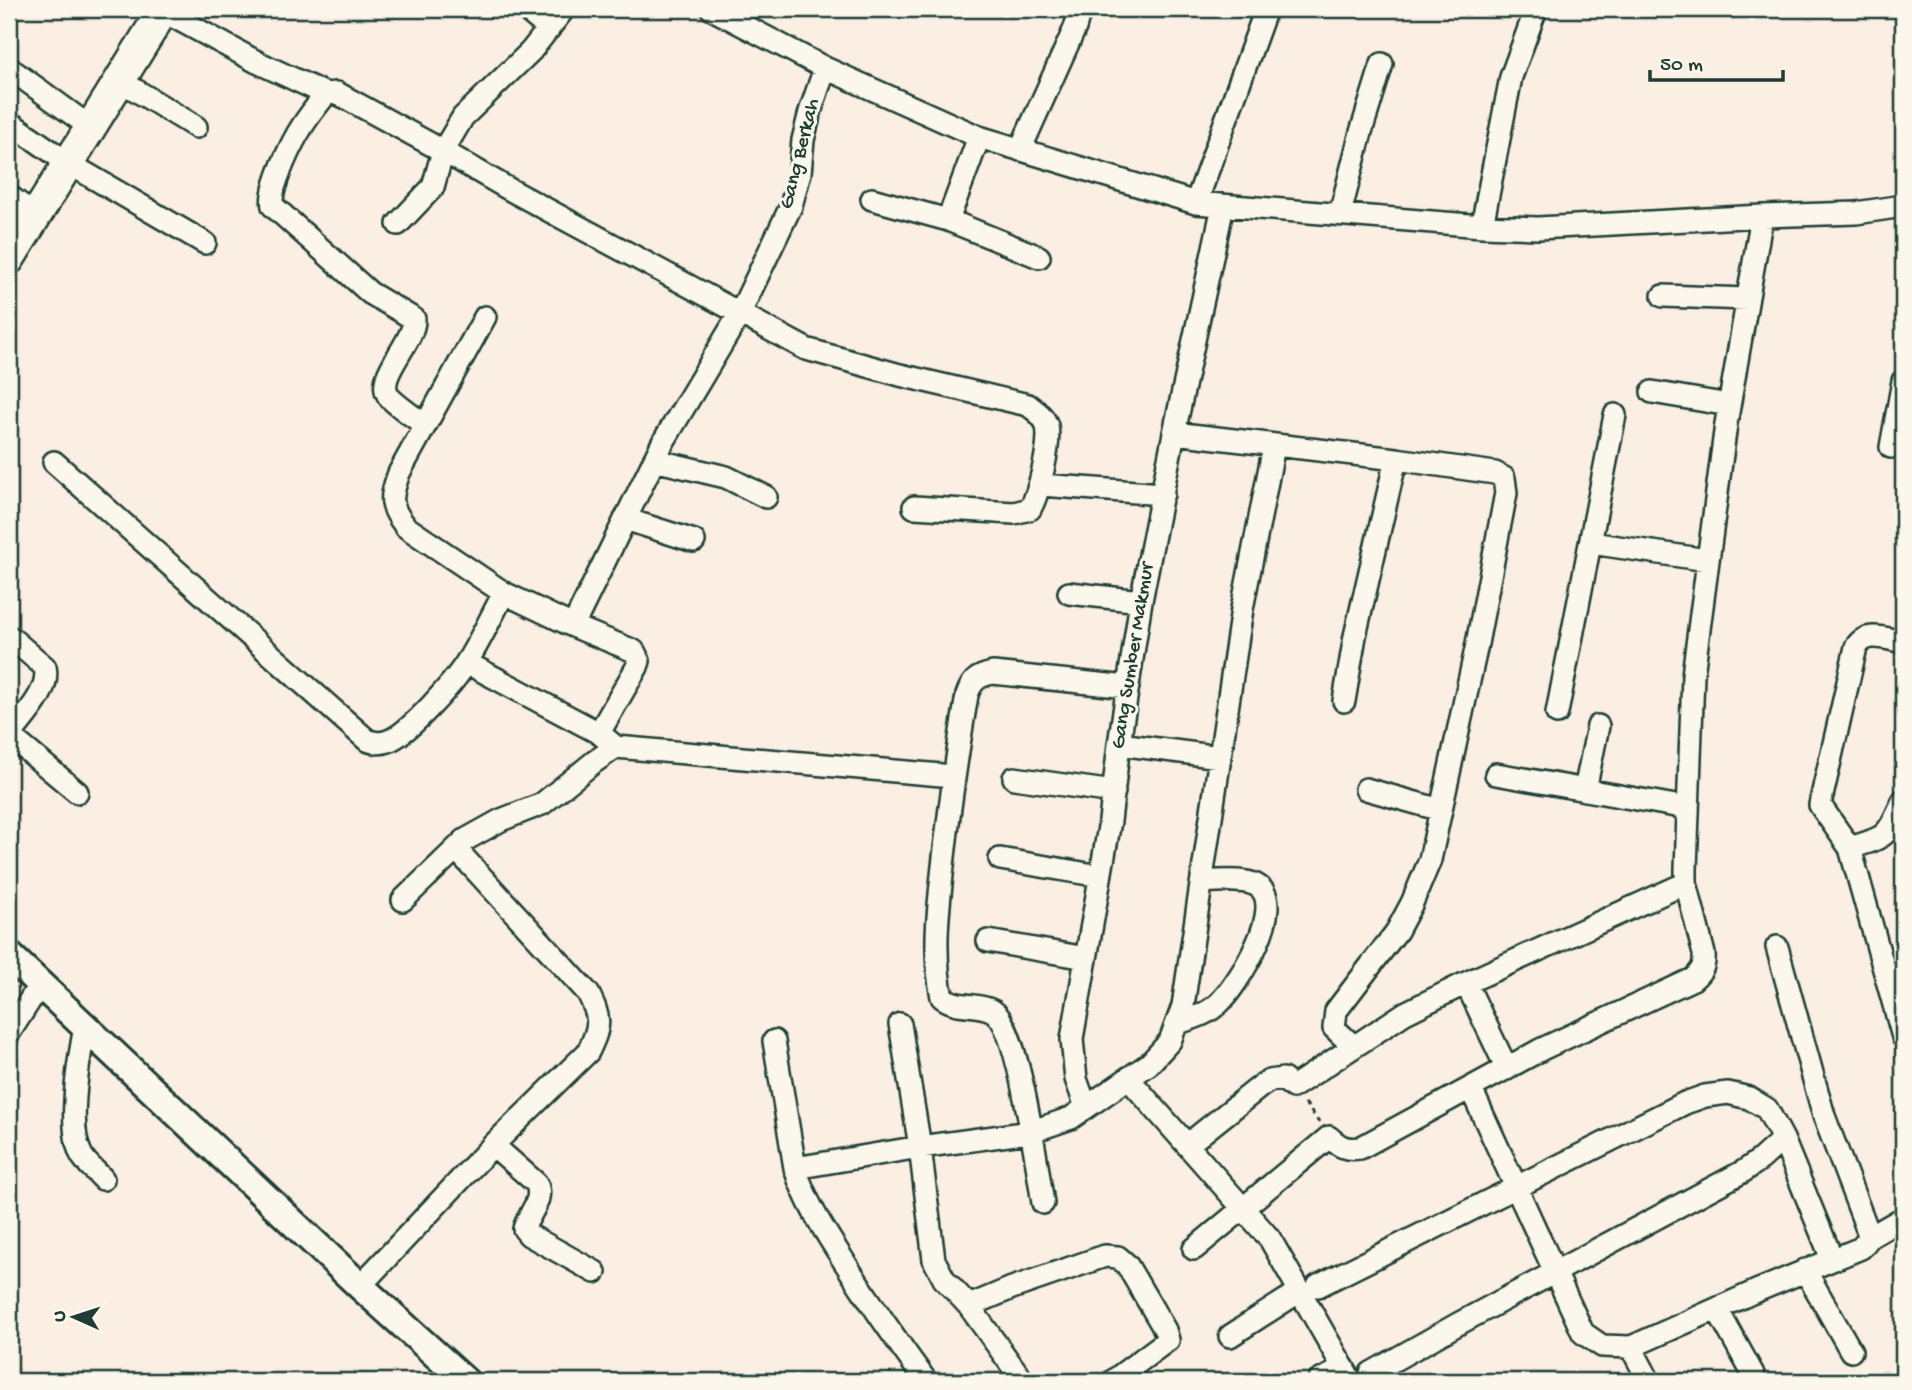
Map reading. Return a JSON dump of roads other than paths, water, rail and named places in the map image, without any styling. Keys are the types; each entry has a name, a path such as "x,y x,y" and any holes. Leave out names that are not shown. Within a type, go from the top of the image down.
{"main road":[{"path":"9,259 163,10"}],"street":[{"path":"525,9 549,29"},
{"path":"398,224 433,187 443,150 463,117 531,51 564,9"},
{"path":"712,9 825,68 979,137 1196,202 1482,226 1538,228 1762,215 1856,213 1903,206"},
{"path":"1020,150 1075,28 1078,17 1074,9"},
{"path":"1196,202 1266,9"},
{"path":"1482,226 1511,77 1536,9"},
{"path":"163,10 257,62 326,94 337,93 806,349 824,356 1028,405 1043,416 1047,427 1041,485 1030,509 1014,513 914,507"},
{"path":"1340,214 1382,64"},
{"path":"9,68 90,127"},
{"name":"Gang Berkah","path":"573,626 654,460 740,315 791,206 800,173 803,140 825,68"},
{"path":"119,80 196,127"},
{"path":"326,94 301,127 271,199 273,206 370,293 414,319 411,333 386,377 385,387 389,397 425,425"},
{"path":"9,122 68,163 205,243"},
{"path":"948,220 979,137"},
{"path":"9,196 36,216"},
{"path":"872,199 948,220 1039,257"},
{"name":"Gang Sumber Makmur","path":"1086,1107 1076,1079 1072,1039 1114,792 1141,601 1223,206"},
{"path":"1194,1249 1329,1137 1350,1150 1360,1148 1542,1049 1693,979 1702,972 1704,954 1686,883 1693,675 1729,405 1762,215"},
{"path":"1663,296 1747,299"},
{"path":"485,317 399,473 391,494 394,513 406,527 504,593 638,655 636,667 599,733"},
{"path":"1891,447 1903,381"},
{"path":"1652,392 1729,405"},
{"path":"1557,713 1615,415"},
{"path":"1174,433 1396,459 1495,473 1504,478 1506,493 1476,649 1430,860 1397,931 1336,1011 1334,1028 1353,1046"},
{"path":"795,1168 1030,1132 1071,1118 1149,1064 1170,1041 1178,1023 1255,535 1274,446"},
{"path":"1344,701 1355,636 1396,459"},
{"path":"654,460 726,477 766,497"},
{"path":"54,462 367,740 378,744 390,741 402,733 426,711 467,663 504,593"},
{"path":"1041,485 1163,494"},
{"path":"625,519 694,541"},
{"path":"1591,543 1707,560"},
{"path":"1069,593 1141,601"},
{"path":"1903,642 1871,636 1859,641 1853,654 1820,805 1850,848 1903,1037"},
{"path":"10,637 45,667 46,674 42,690 9,736 77,792"},
{"path":"467,663 599,733 616,747 953,776"},
{"path":"1043,1203 1018,1064 1002,1019 994,1011 985,1008 949,1003 942,997 936,971 936,924 953,776 967,695 971,684 979,676 993,673 1128,687"},
{"path":"1586,790 1598,726"},
{"path":"1119,744 1220,757"},
{"path":"403,900 465,840 501,820 542,804 616,747"},
{"path":"1496,774 1687,808"},
{"path":"1014,778 1114,792"},
{"path":"1366,789 1441,810"},
{"path":"1850,848 1880,839 1888,832 1903,801"},
{"path":"360,1286 493,1145 588,1052 596,1037 599,1015 588,993 456,849"},
{"path":"1000,859 1100,876"},
{"path":"1178,1023 1206,1014 1227,994 1241,977 1258,942 1266,917 1267,903 1263,891 1255,884 1202,881"},
{"path":"1187,1145 1269,1081 1283,1079 1293,1087 1405,1013 1466,982 1686,883"},
{"path":"988,942 1086,958"},
{"path":"1777,947 1824,1116 1870,1237"},
{"path":"9,955 360,1286 465,1381"},
{"path":"1466,982 1507,1069"},
{"path":"9,1033 39,986"},
{"path":"900,1024 920,1147 934,1260 944,1279 969,1306 1023,1381"},
{"path":"85,1027 77,1071 77,1143 82,1156 103,1179"},
{"path":"774,1041 795,1168 811,1209 871,1304 926,1381"},
{"path":"1128,1078 1270,1239 1309,1288 1348,1375 1319,1381"},
{"path":"1471,1088 1515,1189 1583,1332 1602,1346 1631,1347 1861,1248 1870,1237 1903,1218"},
{"path":"1230,1336 1309,1288 1515,1189 1685,1103 1705,1096 1728,1093 1749,1098 1767,1109 1783,1139 1832,1259"},
{"path":"1371,1373 1744,1171 1783,1139"},
{"path":"493,1145 536,1183 540,1190 524,1229 529,1235 595,1272"},
{"path":"969,1306 1105,1256 1118,1257 1127,1265 1168,1340 1113,1381"},
{"path":"1805,1270 1851,1351"},
{"path":"1717,1309 1753,1374 1753,1381"},
{"path":"1631,1347 1649,1381"}]}
